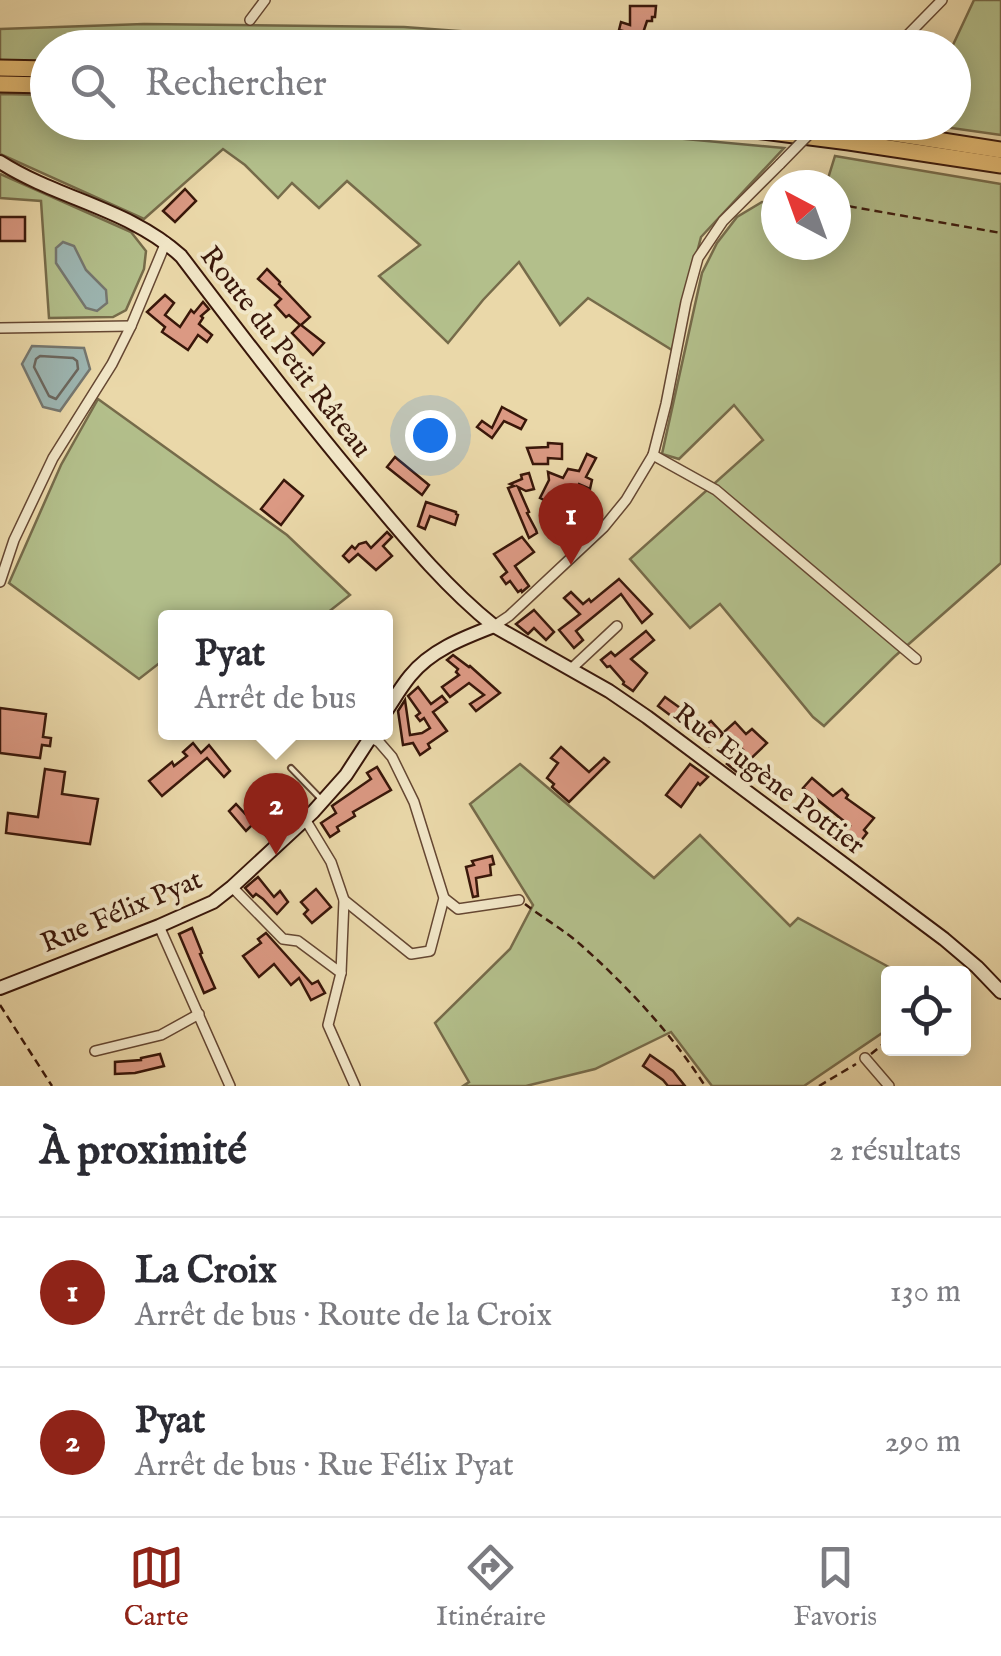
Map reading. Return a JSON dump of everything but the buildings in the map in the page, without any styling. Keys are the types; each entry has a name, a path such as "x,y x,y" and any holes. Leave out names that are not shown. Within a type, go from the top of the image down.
{"highway":[{"path":"0,68 30,69"},
{"path":"0,84 30,85"},
{"path":"821,140 1001,165"},
{"path":"937,140 1001,150"}],"street":[{"path":"250,20 266,0"},
{"path":"910,30 934,2"},
{"path":"393,700 428,658 510,616 604,528 626,500 652,455 698,258 723,222 803,140"},
{"name":"Route du Petit Râteau","path":"0,162 64,195 128,220 166,242 181,256 286,395 411,545 494,626"},
{"path":"0,582 14,540 53,458 112,364 166,242"},
{"path":"0,328 131,326"},
{"path":"652,455 716,490 916,659"},
{"name":"Rue Eugène Pottier","path":"494,626 647,717 928,927 1001,992"},
{"path":"572,669 618,626"},
{"name":"Rue Félix Pyat","path":"0,988 214,902 305,819 346,774 369,740"},
{"path":"376,740 392,757 414,802 444,898 458,910 519,900"},
{"path":"305,819 331,862 344,900 342,973 328,1025 355,1086"},
{"path":"232,888 282,939 298,941 342,973"},
{"path":"344,900 412,954 430,951 444,898"},
{"path":"160,926 230,1086"},
{"path":"95,1051 162,1035 200,1014"},
{"path":"865,1058 889,1086"}],"lane":[{"path":"291,768 323,800"}],"path":[{"path":"851,207 1001,233"},
{"path":"519,900 580,944 668,1034 705,1086"},
{"path":"0,1005 52,1086"},
{"path":"818,1086 881,1045"}],"green space":[{"path":"974,0 1001,0 1001,135 971,131 971,30 960,30"},
{"path":"144,24 446,30 30,30 30,62 0,62 0,29"},
{"path":"0,94 30,95 30,140 697,140 784,148 701,237 672,350 588,298 560,325 519,262 448,343 379,276 420,245 347,181 319,208 292,183 278,198 223,149 144,219 0,154"},
{"path":"835,156 1001,184 1001,563 894,657 824,726 720,604 690,628 630,559 763,440 734,405 679,459 662,454 702,273 717,243 737,217 761,203 761,260 851,260 851,170 831,170"},
{"path":"0,174 131,232 146,251 144,269 126,310 113,317 49,318 41,201 0,198"},
{"path":"98,399 287,535 350,595 331,610 158,610 158,664 139,679 9,583 61,465"},
{"path":"520,764 654,878 700,835 790,926 798,918 887,966 881,966 881,1034 804,1086 712,1086 671,1032 595,1069 526,1086 463,1086 469,1082 435,1023 510,949 533,905 470,804"}],"water":[{"path":"63,242 74,246 86,270 106,290 107,303 97,311 86,308 56,263 56,248"},
{"path":"32,346 84,348 90,369 60,411 43,407 22,364"}],"place":[{"name":"La Croix","path":"571,565"},
{"name":"Pyat","path":"276,855"}]}
